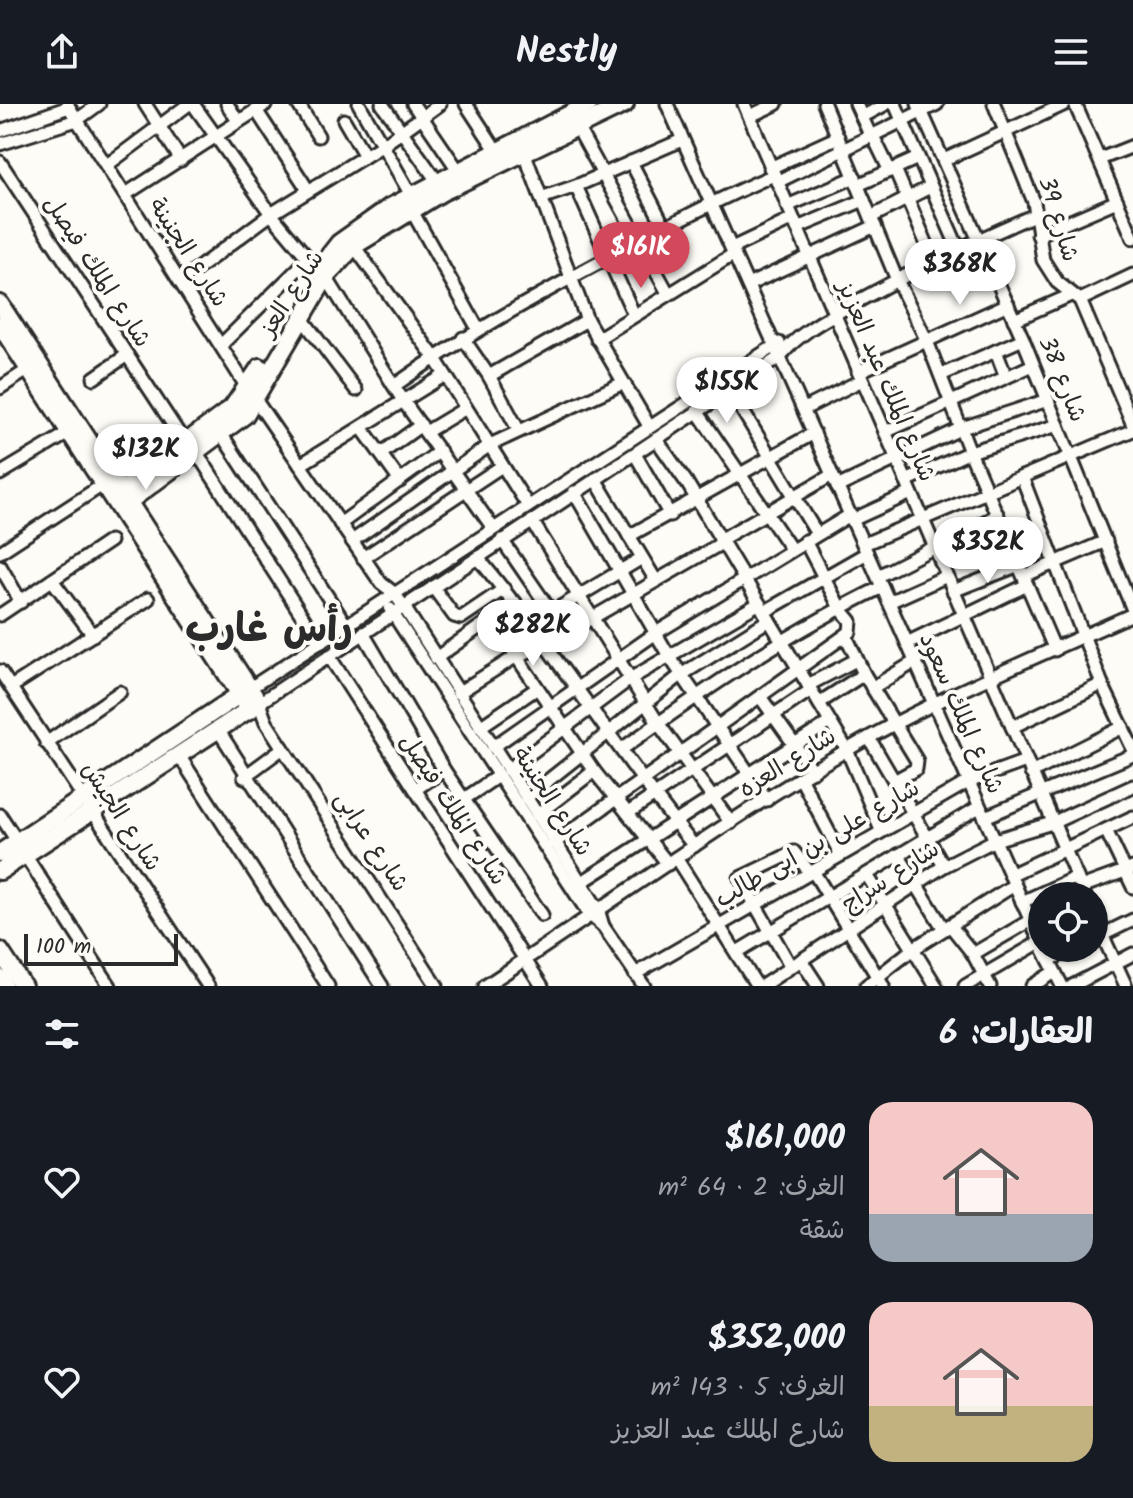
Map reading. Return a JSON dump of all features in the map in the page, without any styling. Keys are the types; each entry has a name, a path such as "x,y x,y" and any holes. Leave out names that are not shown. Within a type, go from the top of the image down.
{"main road":[{"name":"شارع العز","path":"191,448 232,408 252,394 301,317 317,269 354,246 437,181 589,104"},
{"name":"شارع العز","path":"117,496 191,448 222,435 242,418 317,269 345,237 411,203 524,152 564,115 625,104"},
{"name":"شارع عرابى","path":"0,304 117,496 250,699"},
{"name":"شارع عرابى","path":"0,325 70,432 117,496"},
{"path":"0,853 21,848 92,811 217,728 250,699"},
{"path":"0,871 21,848 82,796 250,699"},
{"path":"0,951 23,986"},
{"path":"0,978 4,986"}],"street":[{"path":"0,144 77,120 99,104"},
{"path":"145,104 181,160"},
{"path":"107,165 191,104 217,134 271,214 317,269 404,402 493,528"},
{"path":"227,104 238,121"},
{"path":"298,104 318,136"},
{"path":"359,104 478,329"},
{"path":"382,104 437,181"},
{"path":"413,104 458,170"},
{"path":"181,281 271,214 403,132 440,104"},
{"path":"466,104 496,150"},
{"name":"شارع الملك سعود","path":"667,104 1028,914"},
{"name":"شارع الملك عبد العزيز","path":"744,104 1079,882"},
{"path":"750,116 776,104"},
{"path":"824,104 897,280 927,341 970,452 1055,650"},
{"path":"856,104 908,198 933,259"},
{"path":"862,117 886,104"},
{"path":"895,104 958,248"},
{"path":"394,386 478,329 664,226 774,175 844,151 902,121 920,108 937,104"},
{"name":"شارع 39","path":"994,104 1037,214 1038,235 1049,271 1076,298 1133,428"},
{"path":"944,160 1065,104"},
{"path":"1075,104 1133,238"},
{"path":"1,130 68,106"},
{"name":"شارع الجنينة","path":"68,106 252,394 389,597 436,658 493,747 501,770 537,815 576,886"},
{"path":"126,194 263,106 308,190"},
{"name":"شارع 38","path":"920,108 1023,339 1133,612"},
{"path":"564,115 603,173 668,293"},
{"path":"344,120 365,156"},
{"path":"774,175 838,137"},
{"path":"541,198 682,140"},
{"path":"1100,159 1133,146"},
{"path":"524,152 587,320 649,426"},
{"path":"787,206 918,158"},
{"name":"شارع الملك فيصل","path":"0,162 319,642"},
{"path":"631,162 664,226"},
{"path":"576,186 634,315"},
{"path":"748,285 873,222 930,187"},
{"path":"597,339 733,251 795,224 864,200"},
{"path":"1038,235 1117,201"},
{"path":"250,699 329,656 399,611 780,357 791,342 834,315 933,259 1037,214"},
{"path":"354,246 434,357 528,506"},
{"path":"222,344 317,269"},
{"path":"1014,320 1133,275"},
{"path":"804,409 927,341 1008,304"},
{"path":"301,317 356,390"},
{"path":"489,376 587,320"},
{"path":"463,338 489,376 519,431"},
{"path":"941,375 1023,339"},
{"path":"250,699 319,642 774,343 791,342"},
{"path":"996,351 1006,377"},
{"path":"94,378 127,355"},
{"path":"885,432 1033,365"},
{"path":"0,388 29,369"},
{"path":"300,465 445,375"},
{"path":"352,541 490,445 623,383"},
{"path":"730,390 773,456 817,534"},
{"path":"458,693 515,657 593,619 796,497 962,428 1048,400"},
{"path":"382,453 423,428 466,408"},
{"path":"697,411 791,549"},
{"path":"906,481 970,452 1058,425"},
{"path":"362,428 400,481"},
{"path":"526,798 764,612 865,548 1133,428"},
{"path":"0,474 70,432"},
{"path":"629,536 814,433"},
{"path":"222,435 346,625"},
{"path":"656,439 697,500 847,750 881,830"},
{"path":"340,524 440,451"},
{"path":"635,454 670,515"},
{"path":"363,558 502,466"},
{"path":"1022,477 1102,684 1133,749"},
{"path":"595,479 655,579"},
{"path":"574,492 669,656 767,800"},
{"path":"493,747 656,633 791,549 851,517 911,493"},
{"path":"0,552 117,496"},
{"path":"622,749 934,545 998,515"},
{"path":"532,521 658,723 711,800 731,823"},
{"path":"941,563 1007,538"},
{"path":"502,540 552,613"},
{"path":"0,615 110,541"},
{"path":"554,843 615,796 714,726 761,698 846,636 852,623 840,608 805,541"},
{"path":"953,591 1023,575 1106,541"},
{"path":"478,558 532,624 589,710 694,846"},
{"path":"532,624 642,558"},
{"path":"0,566 21,602"},
{"path":"907,643 964,616 1023,575"},
{"path":"889,602 947,576"},
{"path":"52,580 93,635"},
{"path":"433,587 454,616 461,618 504,589"},
{"path":"11,687 148,599"},
{"path":"436,658 515,602"},
{"name":"شارع الجنينة","path":"399,611 644,986"},
{"path":"464,799 630,679 669,656 764,612"},
{"name":"شارع العزه","path":"485,986 694,846 847,750 1133,612"},
{"path":"491,619 582,755 649,841 672,861 759,986"},
{"path":"363,633 444,770 542,915"},
{"path":"846,636 856,660 917,764 915,771 894,781"},
{"name":"شارع الملك فيصل","path":"329,656 542,986"},
{"path":"628,813 809,688 856,660"},
{"path":"872,688 916,661"},
{"name":"شارع الجيش","path":"0,671 208,986"},
{"path":"819,703 864,674"},
{"path":"1012,727 1102,684"},
{"path":"480,727 536,689"},
{"path":"46,743 120,692"},
{"path":"761,698 813,771"},
{"name":"شارع عرابى","path":"250,699 437,986"},
{"path":"576,886 830,722"},
{"name":"شارع على بن ابى طالب","path":"635,974 968,782 1028,767 1123,727"},
{"path":"217,728 244,777 382,986"},
{"path":"869,738 944,866"},
{"path":"244,777 283,748"},
{"path":"178,754 328,986"},
{"path":"737,952 927,837 982,812 1040,796 1133,755"},
{"path":"416,789 444,770"},
{"path":"537,815 594,771"},
{"path":"801,779 841,855"},
{"name":"شارع سراج","path":"759,986 779,981 796,963 944,866 995,840 1052,823 1133,786"},
{"path":"0,815 110,986"},
{"path":"866,986 881,982 913,949 1012,880 1065,849 1133,817"},
{"path":"1106,830 1129,870 1133,887"},
{"path":"818,986 771,931 740,878 794,852 828,897 881,982"},
{"path":"898,855 947,927 973,954 987,980"},
{"path":"1095,882 1129,870"},
{"path":"867,875 936,986"},
{"path":"1022,902 1028,900"},
{"path":"1108,932 1133,920"},
{"path":"973,954 1028,922"},
{"path":"1108,952 1126,986"},
{"path":"965,986 987,980 1028,954"},
{"path":"1072,986 1133,954"},
{"name":"شارع الملك سعود","path":"1050,962 1062,986"},
{"path":"1032,986 1054,972"}],"district":[{"name":"رأس غارب","path":"269,627"}]}
